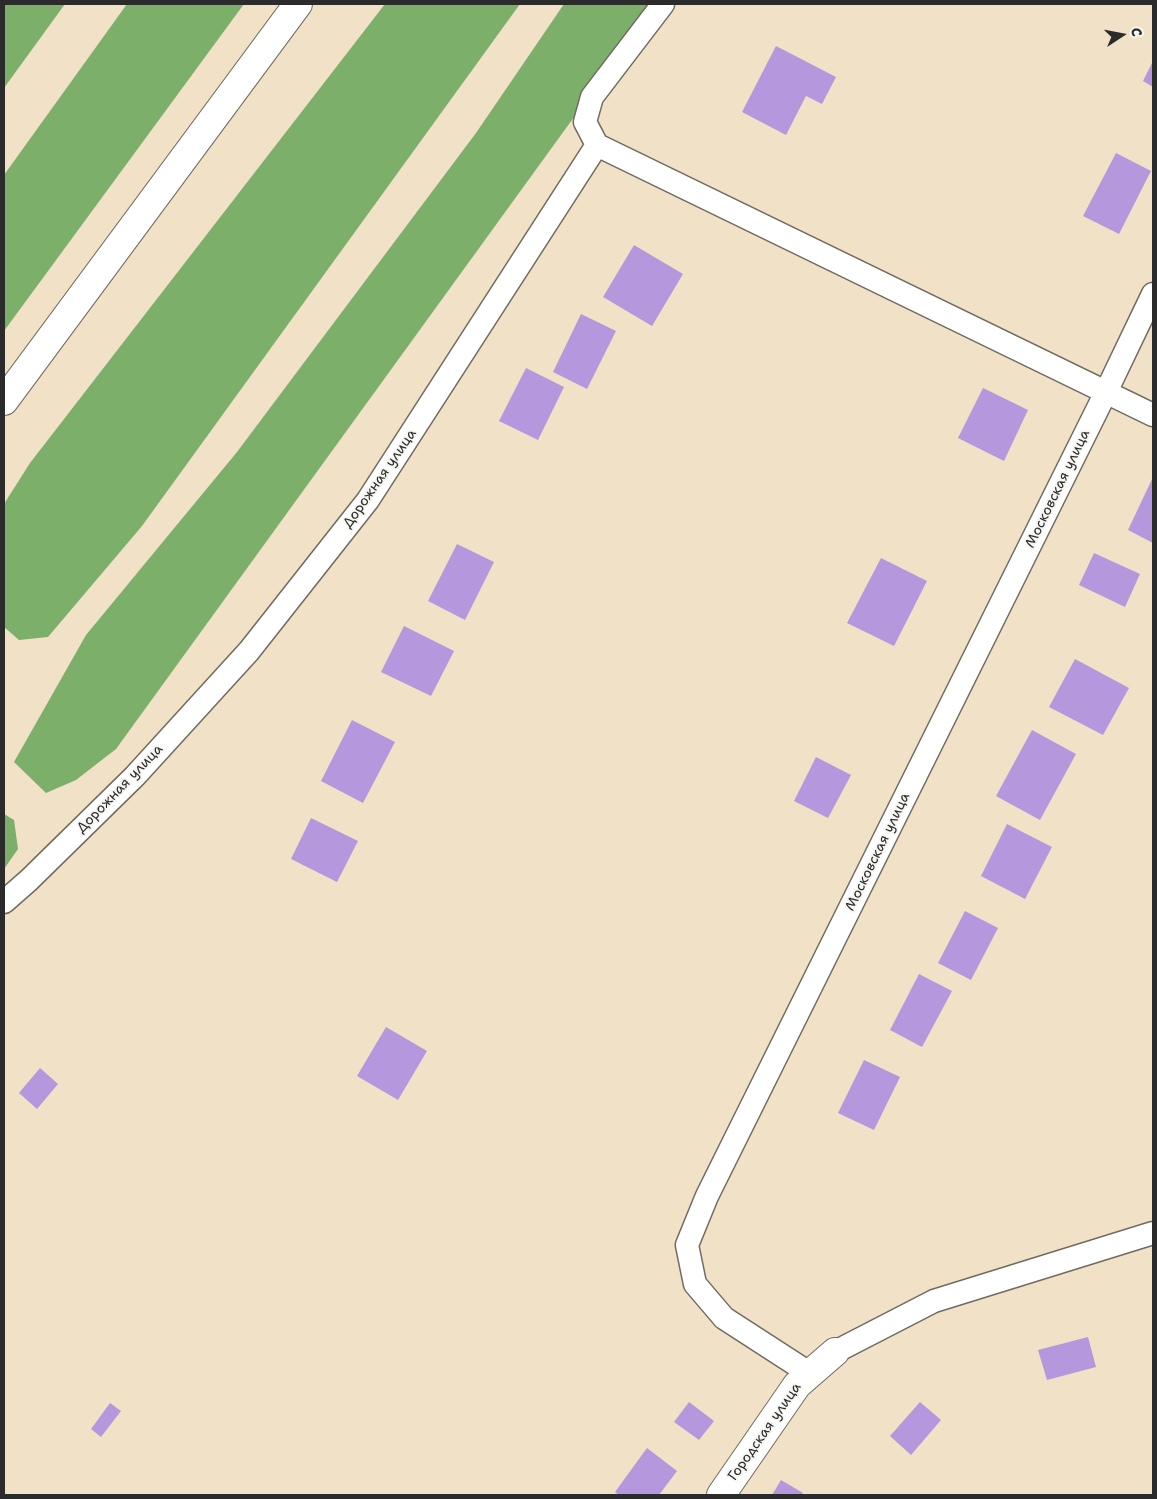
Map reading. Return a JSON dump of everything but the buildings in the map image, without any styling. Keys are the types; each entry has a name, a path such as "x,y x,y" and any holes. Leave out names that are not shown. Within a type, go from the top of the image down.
{"main road":[{"path":"4,401 298,4"},
{"name":"Городская улица","path":"721,1495 797,1385 835,1352"}],"street":[{"path":"663,4 592,97 585,122 597,145 1153,414"},
{"name":"Дорожная улица","path":"4,902 135,776 249,651 362,507 597,145"},
{"name":"Московская улица","path":"809,1373 724,1318 695,1284 687,1245 707,1196 1153,294"},
{"path":"835,1352 934,1301 1153,1233"}],"green space":[{"path":"4,4 65,4 4,88"},
{"path":"127,4 244,4 4,331 4,175"},
{"path":"385,4 520,4 142,526 48,637 19,640 4,627 4,504 30,463"},
{"path":"564,4 656,4 116,749 76,780 46,793 14,762 86,635 237,452 476,133"},
{"path":"4,814 14,820 18,849 4,869"}]}
